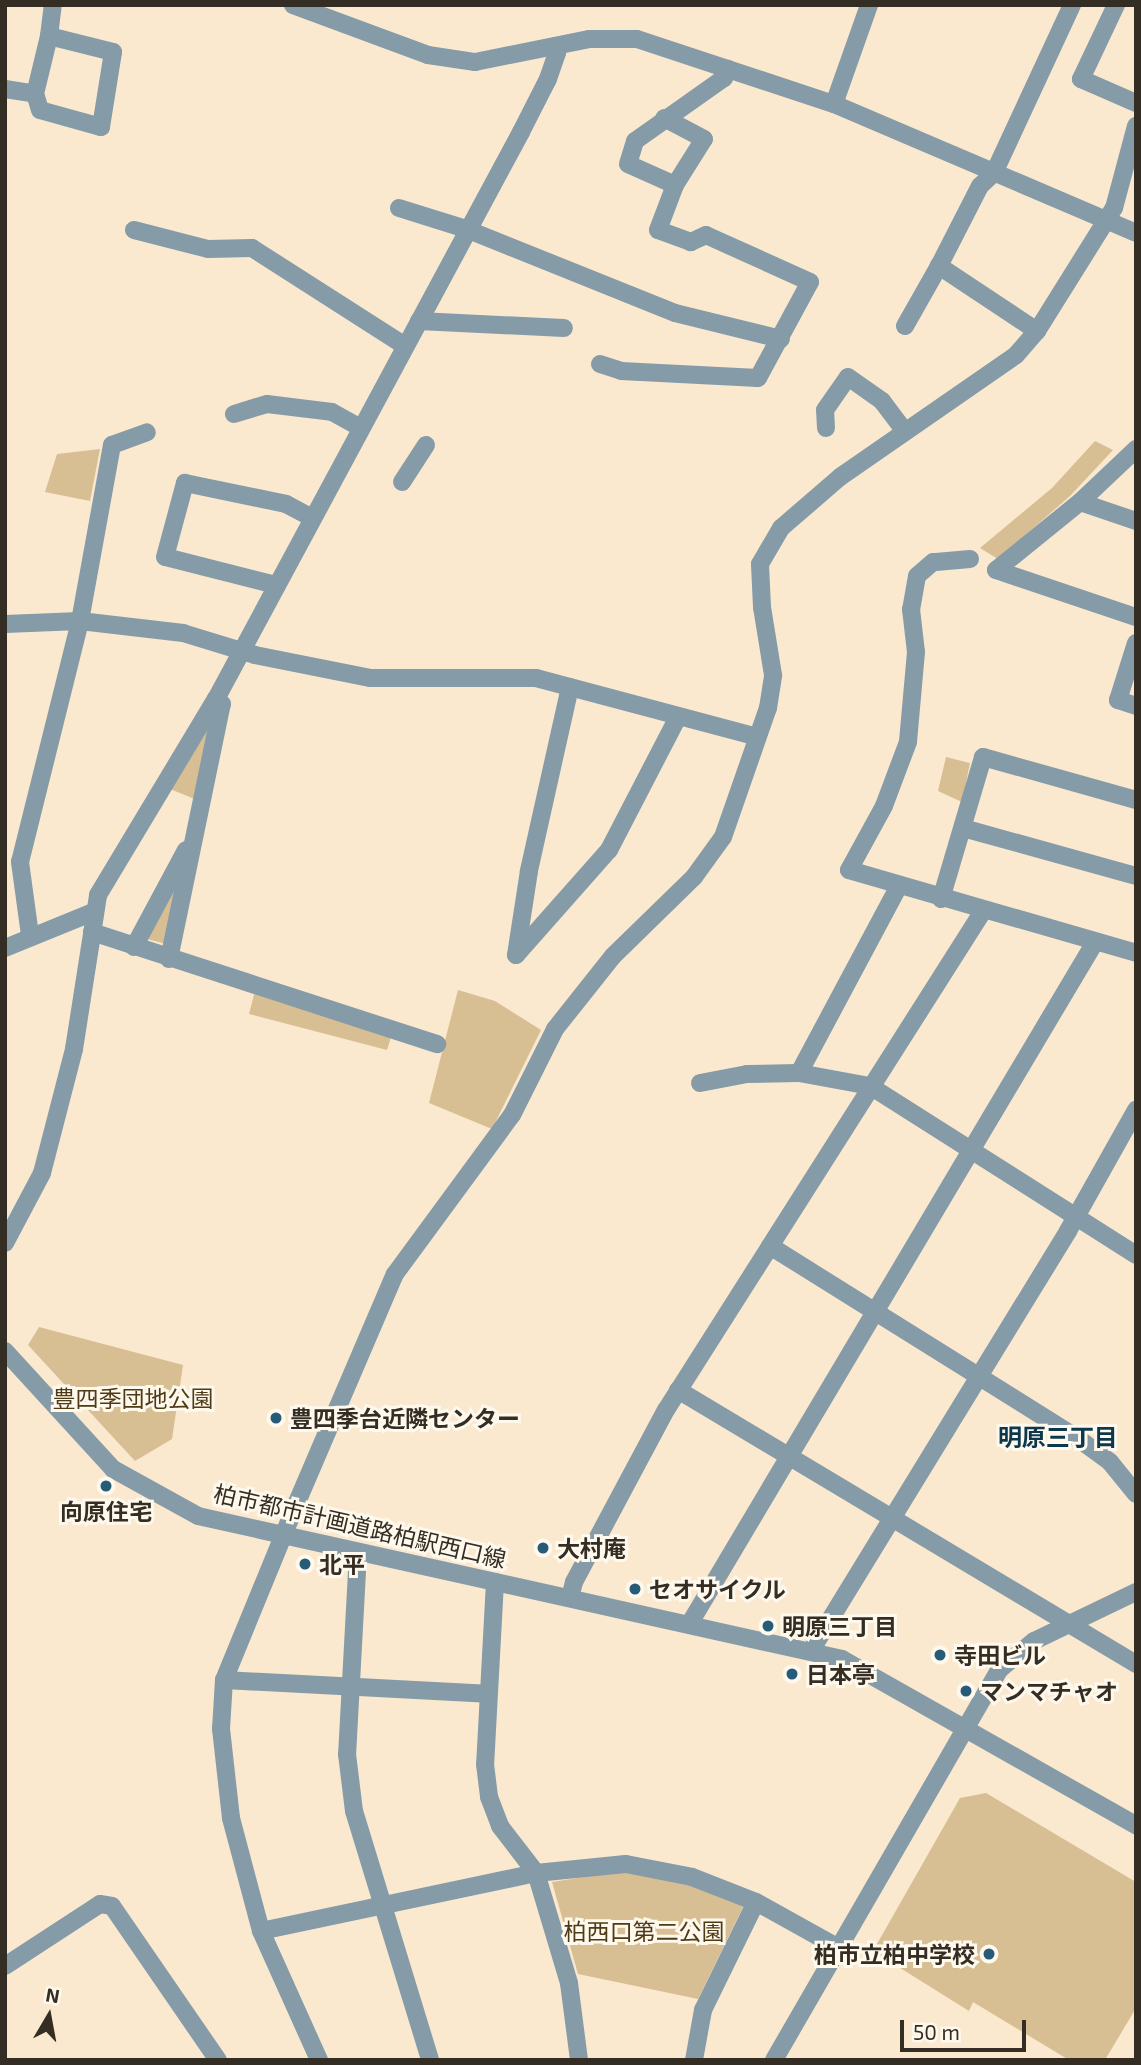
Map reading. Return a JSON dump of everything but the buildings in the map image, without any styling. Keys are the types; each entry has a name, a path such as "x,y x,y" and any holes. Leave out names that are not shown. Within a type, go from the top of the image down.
{"street":[{"path":"49,36 113,52 101,127 40,110 35,94 49,36 53,5"},
{"path":"293,5 428,55 475,62 614,36 637,39 834,104 1136,233"},
{"path":"834,104 869,5"},
{"path":"905,326 939,267 980,186 994,173 1072,5"},
{"path":"1115,5 1081,79 1136,103"},
{"path":"5,1244 41,1174 74,1049 93,912 98,895 216,699 243,649 548,79 557,53 555,46"},
{"path":"675,185 628,164 635,141 724,78 728,69"},
{"path":"5,89 35,94"},
{"path":"600,364 621,371 758,378 781,340 810,282 706,235 691,242 658,230 675,185 704,139 664,118"},
{"path":"319,2060 261,1931 231,1818 221,1729 224,1680 283,1537 395,1273 512,1115 555,1029 613,956 694,877 723,837 757,737 773,675 762,607 761,564 780,528 840,477 1016,355 1037,331 1114,208 1136,126"},
{"path":"399,208 466,229 675,313 781,340"},
{"path":"134,230 208,248 252,248 405,346"},
{"path":"939,267 1037,331"},
{"path":"419,321 564,328"},
{"path":"826,428 825,410 848,377 882,401 905,431"},
{"path":"234,414 267,404 332,412 361,428"},
{"path":"30,935 20,862 80,621 112,445 147,432"},
{"path":"402,482 425,445"},
{"path":"1136,449 1080,502 996,570 1136,617"},
{"path":"276,586 165,557 186,483 285,504 312,518"},
{"path":"1080,502 1136,521"},
{"path":"970,559 933,562 917,576 911,609 916,652 908,742 884,806 849,870 941,899 1136,953"},
{"path":"5,624 80,621 183,633 287,663 370,678 536,678 757,737"},
{"path":"1136,643 1118,700 1136,706"},
{"path":"570,687 529,871 516,955 609,850 678,717"},
{"path":"170,959 222,704 216,699"},
{"path":"941,899 983,757 1136,800"},
{"path":"963,828 1136,876"},
{"path":"134,947 196,832"},
{"path":"799,1073 899,886"},
{"path":"570,1598 574,1582 678,1390 983,911"},
{"path":"5,948 30,935 93,912"},
{"path":"92,932 437,1044"},
{"path":"690,1623 1095,942"},
{"path":"700,1083 747,1074 799,1073 870,1086 972,1147 1136,1255"},
{"path":"813,1649 1077,1216 1136,1110"},
{"path":"770,1246 1110,1462 1136,1494"},
{"name":"柏市都市計画道路柏駅西口線","path":"5,1350 113,1469 198,1516 283,1537 813,1649 867,1670 1136,1825"},
{"path":"678,1390 891,1521 1136,1664"},
{"path":"358,1553 347,1754 354,1811 430,2060"},
{"path":"495,1582 485,1764 489,1797 499,1826 536,1873 569,1983 579,2060"},
{"path":"774,2060 1000,1669 1017,1651 1136,1592"},
{"path":"224,1680 487,1694"},
{"path":"261,1931 536,1873 599,1864 637,1865 692,1877 755,1902 839,1948"},
{"path":"694,2060 703,2010 755,1902"},
{"path":"5,1966 100,1903 112,1906 219,2060"}],"green space":[{"path":"1095,441 1113,450 1070,496 998,559 980,548 1052,488"},
{"path":"100,449 90,501 45,492 57,454"},
{"path":"212,717 202,802 170,789"},
{"path":"946,757 970,763 962,802 938,791"},
{"path":"181,872 166,944 147,939"},
{"path":"458,990 495,1001 541,1030 492,1129 429,1103"},
{"path":"255,991 392,1034 387,1050 249,1014"},
{"name":"豊四季団地公園","path":"39,1327 183,1365 172,1439 135,1461 28,1345"},
{"name":"柏市立柏中学校","path":"986,1793 1136,1882 1136,2008 1105,2060 1069,2060 973,2002 969,2011 873,1951 960,1798"},
{"name":"柏西口第二公園","path":"623,1871 689,1885 744,1905 698,1999 578,1974 552,1882"}],"place":[{"name":"豊四季台近隣センター","path":"276,1418"},
{"name":"向原住宅","path":"106,1486"},
{"name":"大村庵","path":"543,1548"},
{"name":"北平","path":"305,1564"},
{"name":"セオサイクル","path":"635,1589"},
{"name":"明原三丁目","path":"768,1626"},
{"name":"寺田ビル","path":"940,1655"},
{"name":"日本亭","path":"792,1674"},
{"name":"マンマチャオ","path":"966,1691"},
{"name":"柏市立柏中学校","path":"989,1954"}],"district":[{"name":"明原三丁目","path":"1058,1437"}]}
